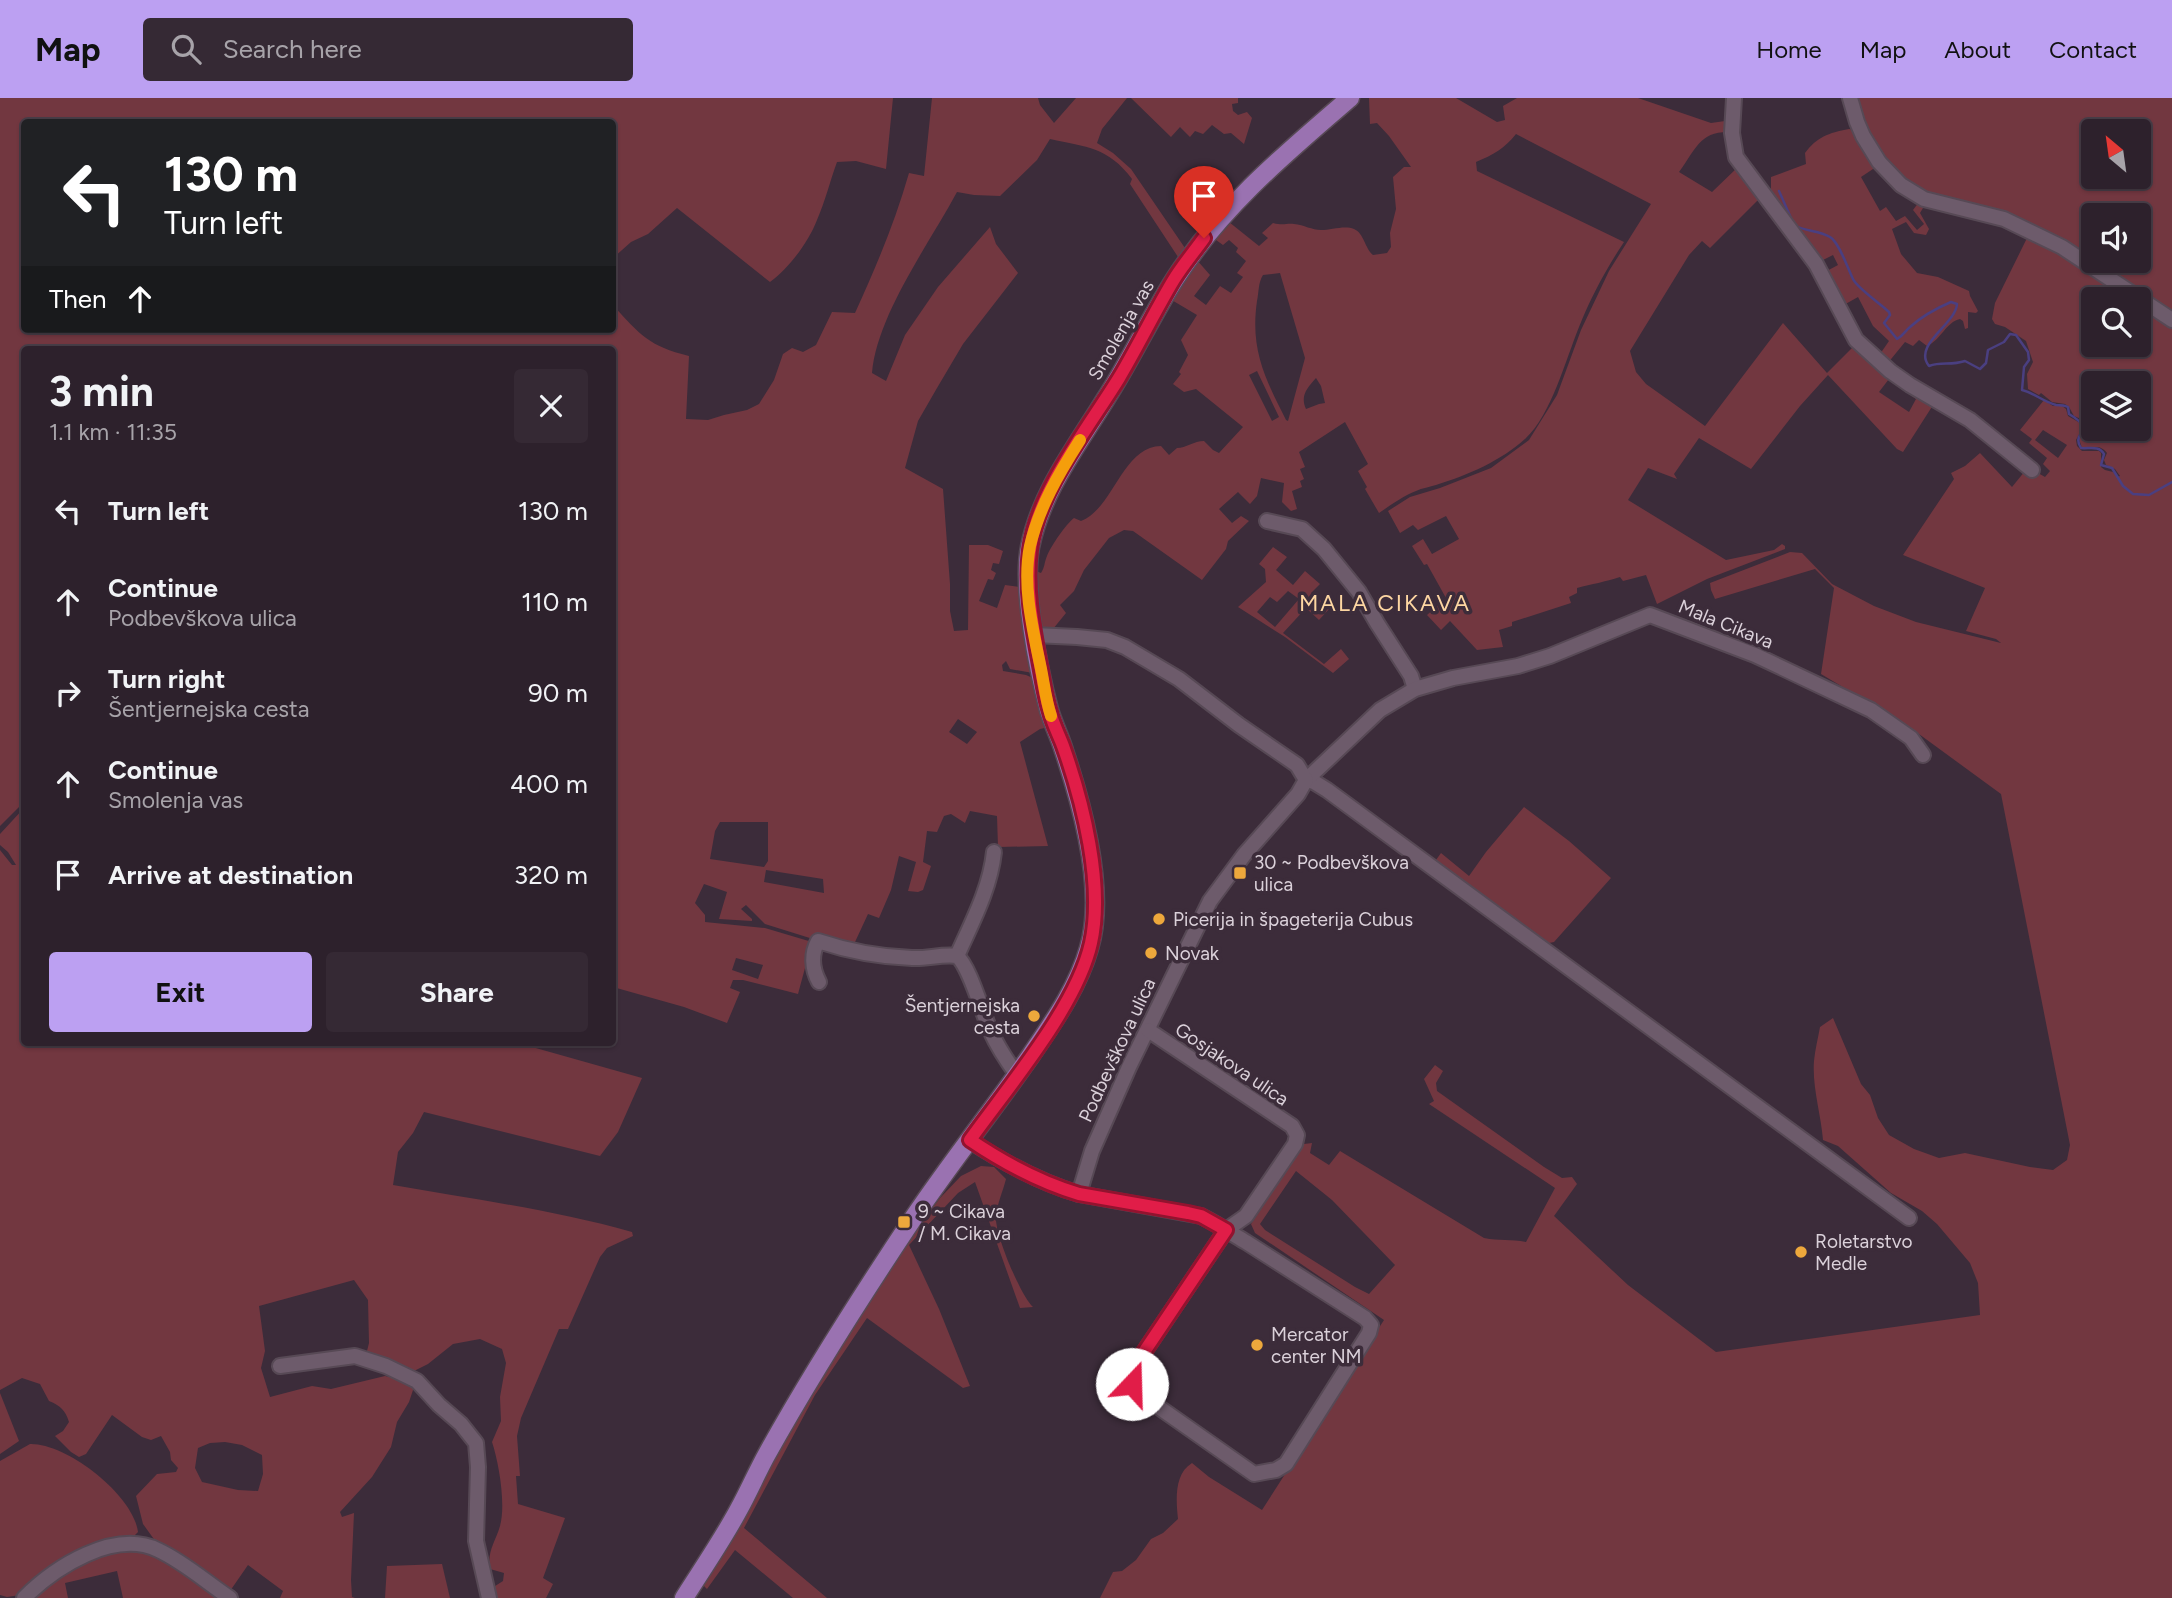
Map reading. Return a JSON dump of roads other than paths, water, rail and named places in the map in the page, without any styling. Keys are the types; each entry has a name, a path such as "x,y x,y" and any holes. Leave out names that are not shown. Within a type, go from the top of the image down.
{"main road":[{"name":"Smolenja vas","path":"1034,635 1028,578 1030,548 1039,516 1065,464 1121,375 1175,278 1204,238 1245,190 1350,98"},
{"path":"684,1598 737,1512 766,1455 849,1317 919,1210 1053,1024 1077,980 1091,944 1094,918 1092,872 1084,818 1050,713 1034,635"}],"street":[{"path":"1734,98 1732,133 1735,157 1812,258 1856,340 1890,371 1962,414 2032,470"},
{"path":"1850,98 1868,145 1879,162 1901,185 1924,199 2004,219 2063,247 2172,320"},
{"path":"1267,521 1302,529 1344,571 1411,676 1415,689"},
{"name":"Mala Cikava","path":"1306,780 1380,710 1415,689 1453,678 1518,666 1550,656 1650,615 1755,655 1871,710 1911,738 1923,755"},
{"path":"1034,635 1097,639 1125,647 1179,679 1297,765 1306,780 1327,789 1909,1218"},
{"name":"Podbevškova ulica","path":"1079,1194 1096,1141 1129,1067 1210,901 1235,865 1298,794 1306,780"},
{"path":"957,956 992,871 994,852"},
{"path":"820,982 813,964 815,944 818,941 843,949 909,958 957,956 964,965 1004,1058 1017,1074"},
{"name":"Gosjakova ulica","path":"1148,1030 1292,1126 1297,1135 1294,1144 1246,1216 1226,1230"},
{"path":"970,1140 1025,1174 1079,1194 1201,1216 1226,1230 1365,1318 1371,1325 1362,1344 1286,1464 1276,1471 1254,1474 1140,1394 1132,1384 1131,1376 1136,1364 1226,1230"},
{"path":"280,1366 355,1356 386,1366 416,1381 461,1424 476,1443 476,1541 489,1598"},
{"path":"24,1598 82,1555 112,1546 132,1544 158,1549 230,1598"}],"waterway":[{"path":"1779,191 1794,225 1826,235 1833,240 1855,283 1889,312 1890,315 1884,323 1897,339 1929,313 1951,302 1957,304 1955,312 1926,350 1925,358 1929,366 1965,361 1980,369 1986,363 1988,350 2004,342 2010,334 2016,335 2028,352 2029,360 2024,367 2022,390 2052,404 2068,407 2069,414 2082,424 2079,438 2081,448 2097,448 2102,451 2104,454 2101,465 2112,468 2123,486 2133,494 2149,495 2172,482"}],"place":[{"name":"30 ~ Podbevškova ulica","path":"1240,873"},
{"name":"Picerija in špageterija Cubus","path":"1159,919"},
{"name":"Novak","path":"1151,953"},
{"name":"Šentjernejska cesta","path":"1034,1016"},
{"name":"9 ~ Cikava / M. Cikava","path":"904,1222"},
{"name":"Roletarstvo Medle","path":"1801,1252"},
{"name":"Mercator center NM","path":"1257,1345"}],"district":[{"name":"MALA CIKAVA","path":"1385,603"}]}
